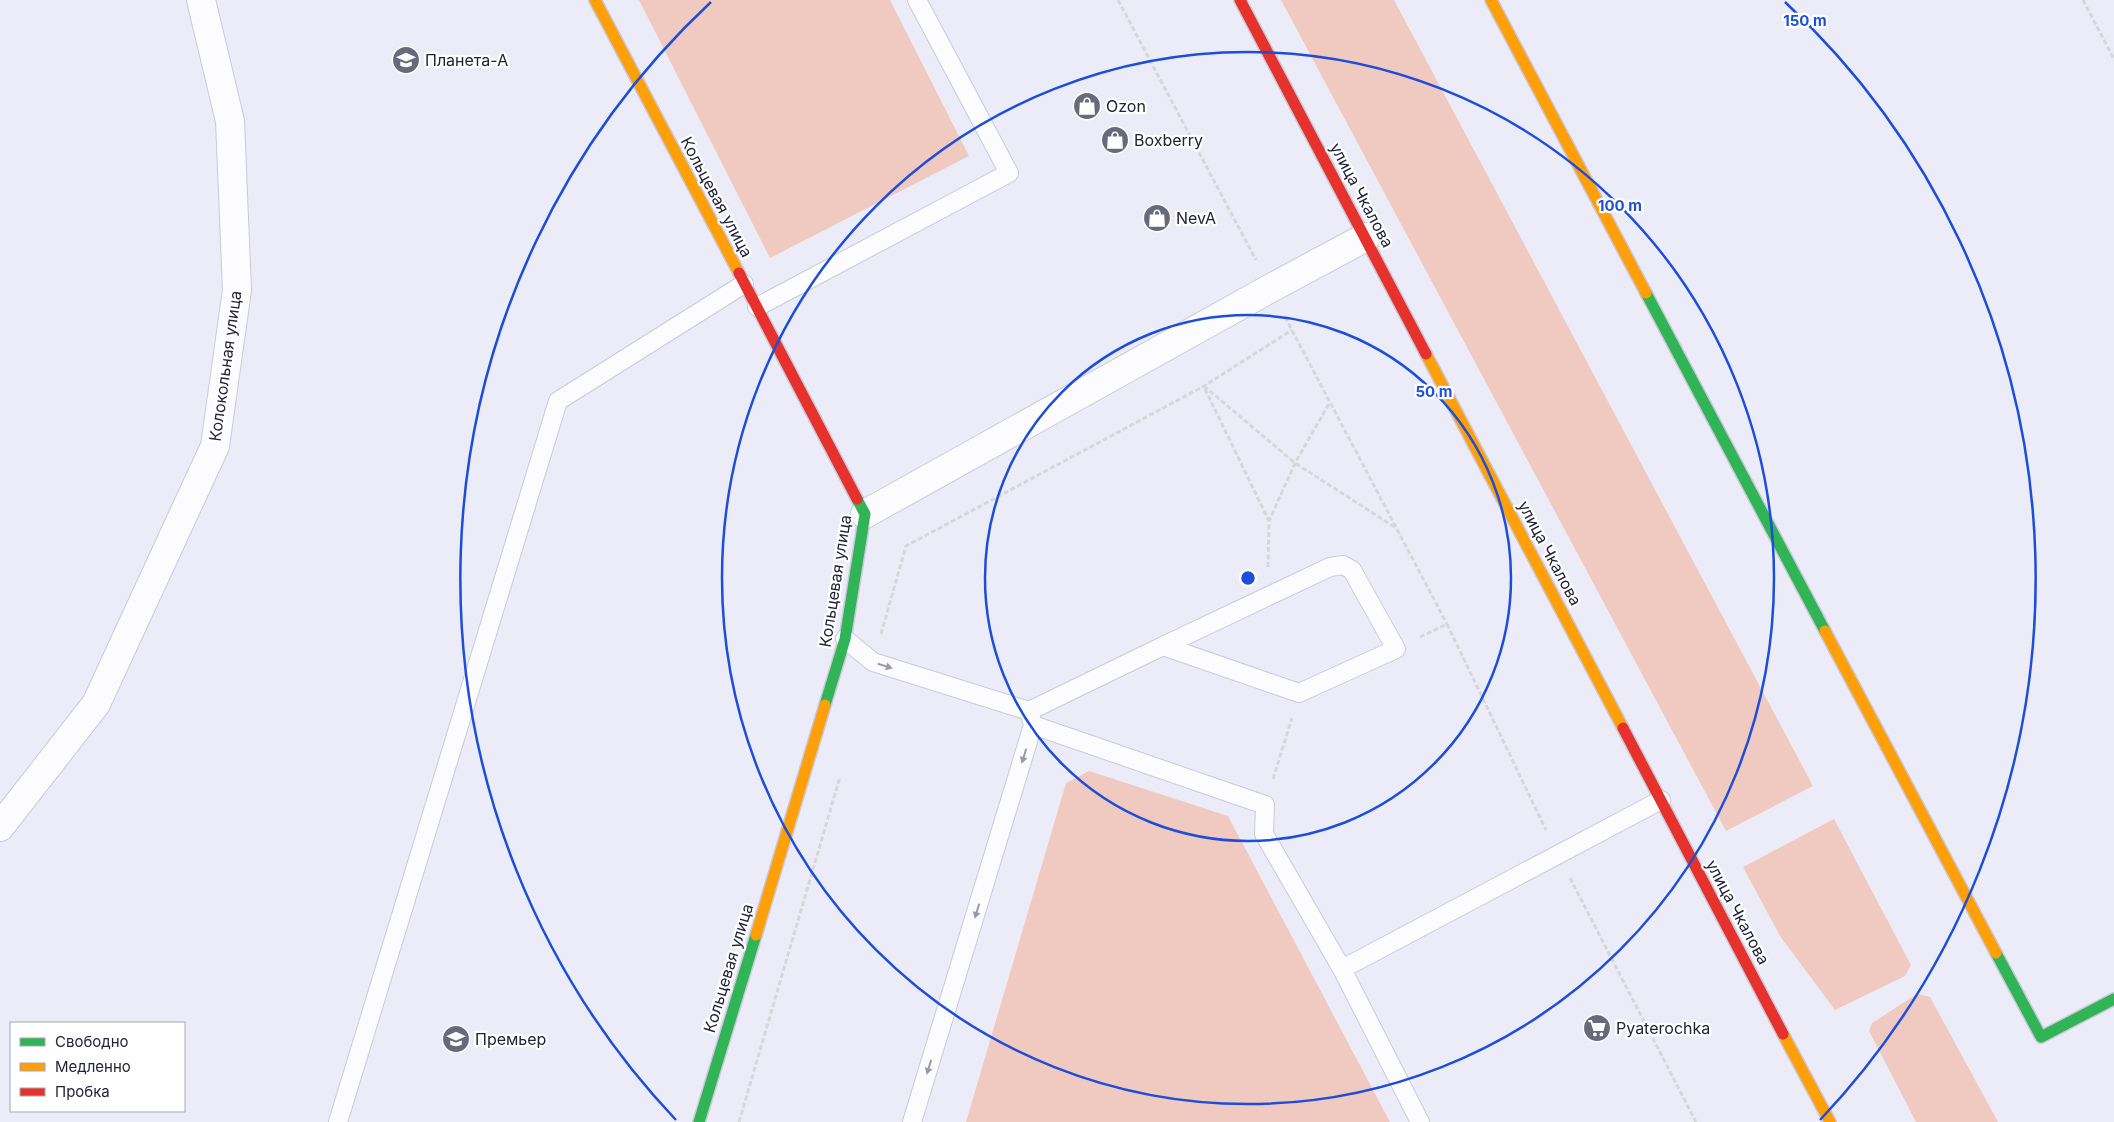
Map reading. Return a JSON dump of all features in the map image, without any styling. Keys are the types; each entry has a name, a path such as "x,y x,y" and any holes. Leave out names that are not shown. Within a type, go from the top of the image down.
{"street":[{"name":"Колокольная улица","path":"0,827 96,704 214,446 237,290 230,121 201,0"},
{"name":"Кольцевая улица","path":"595,0 865,514 845,639 699,1122"},
{"name":"улица Чкалова","path":"1240,0 1830,1122"},
{"path":"1490,0 2042,1037 2114,999"},
{"path":"865,514 1366,237"}],"lane":[{"path":"756,307 1008,173 918,0"},
{"path":"338,1122 558,401 744,284"},
{"path":"912,1122 1031,718 1163,646 1330,567 1343,565 1352,570 1396,649 1299,693 1163,646"},
{"path":"845,639 873,662 1031,718 1265,805 1264,834 1342,969 1420,1122"},
{"path":"1342,969 1661,800"}],"path":[{"path":"2082,0 2114,59"},
{"path":"1269,521 1204,386 1295,463 1396,528"},
{"path":"1268,568 1269,521 1295,463 1330,402"},
{"path":"1265,805 1299,693"}],"shaded area":[{"path":"639,0 890,0 969,156 770,258"},
{"path":"1281,0 1394,0 1813,786 1726,831"},
{"path":"1089,771 1228,816 1390,1122 966,1122 1066,783"},
{"path":"1834,819 1911,965 1905,976 1835,1010 1780,936 1743,867"},
{"path":"1917,994 1930,997 1998,1122 1916,1122 1869,1031 1872,1023"}],"traffic: fast":[{"path":"1646,293 1825,631"},
{"path":"825,705 845,639 865,514 857,499"},
{"path":"699,1122 756,935"},
{"path":"1996,953 2041,1037 2114,999"}],"traffic: slow":[{"path":"595,0 739,273"},
{"path":"1491,0 1646,293"},
{"path":"1426,354 1623,728"},
{"path":"1825,631 1996,953"},
{"path":"756,935 825,705"},
{"path":"1783,1034 1830,1122"}],"traffic: jam":[{"path":"1240,0 1426,354"},
{"path":"739,273 857,499"},
{"path":"1623,728 1783,1034"}],"place":[{"name":"Планета-А","path":"406,60"},
{"name":"Ozon","path":"1087,106"},
{"name":"Boxberry","path":"1115,140"},
{"name":"NevA","path":"1157,218"},
{"name":"Pyaterochka","path":"1597,1028"},
{"name":"Премьер","path":"456,1039"}]}
